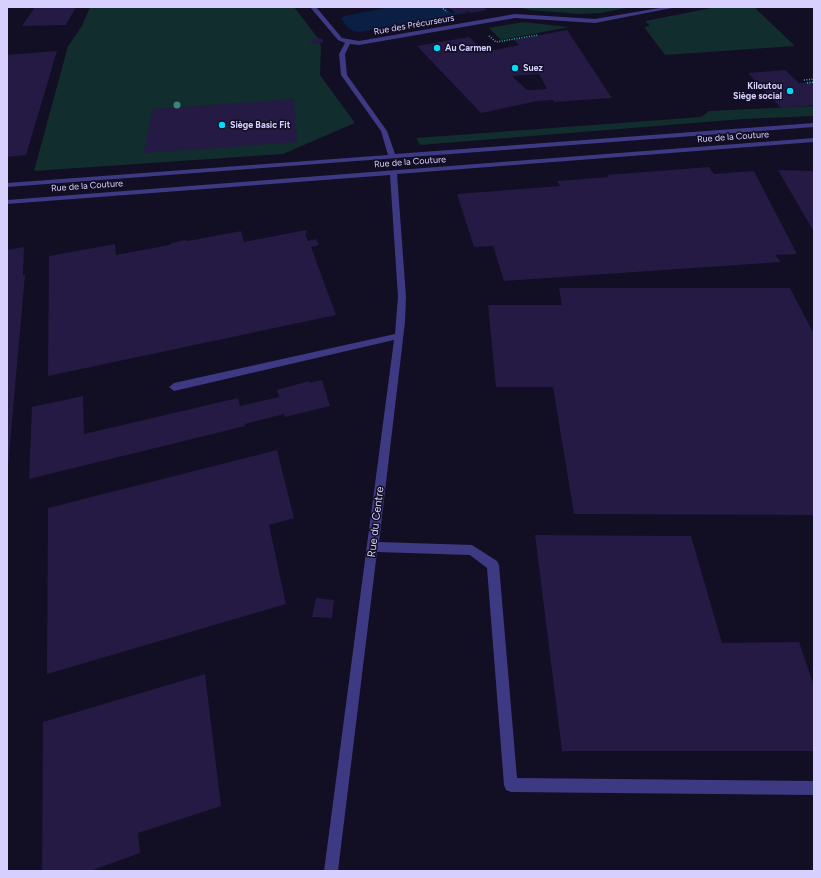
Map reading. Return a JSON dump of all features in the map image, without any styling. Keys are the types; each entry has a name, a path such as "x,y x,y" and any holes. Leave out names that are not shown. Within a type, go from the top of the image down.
{"street":[{"path":"313,7 338,38 348,42 342,54 344,75 384,131 392,157"},
{"name":"Rue des Précurseurs","path":"348,42 372,42 515,16 598,21 674,7"},
{"name":"Rue de la Couture","path":"7,185 814,125"},
{"name":"Rue de la Couture","path":"7,202 814,140"},
{"name":"Rue du Centre","path":"331,871 399,336 402,297 393,172"},
{"path":"174,387 399,336"},
{"path":"372,547 472,550 493,565 511,785 814,788"}],"path":[{"path":"804,80 814,80"},
{"path":"807,83 814,80"}],"green space":[{"path":"90,7 294,7 318,38 321,47 320,75 355,123 283,154 34,171 68,46 82,26"},
{"path":"516,7 632,7 601,13 580,14 530,10"},
{"path":"716,7 754,7 795,46 665,55 644,27 650,26 645,21"},
{"path":"523,22 569,27 501,40 489,28"},
{"path":"814,106 814,116 744,119 420,145 416,138 701,117 709,111"}],"water":[{"path":"390,7 445,7 452,13 466,11 468,13 359,32 348,28 341,18 344,16"}],"building":[{"path":"35,7 76,7 66,25 22,26"},
{"path":"447,7 483,7 487,10 470,13 468,11 456,13"},
{"name":"Suez","path":"567,30 612,98 554,102 553,100 538,101 481,113 417,46 469,37 485,52 519,45 514,40","holes":["539,74 547,89 527,90 512,76"]},
{"path":"321,38 324,42 312,44 310,40"},
{"path":"57,51 26,155 7,157 7,55"},
{"name":"Kiloutou Siège social","path":"785,70 799,83 814,82 814,105 781,108 748,73"},
{"name":"Siège Basic Fit","path":"294,99 297,142 144,153 152,109"},
{"path":"709,167 714,174 754,171 797,254 775,255 781,262 504,281 493,246 474,247 457,194 560,186 557,181 609,177 607,175"},
{"path":"778,170 814,171 814,232"},
{"path":"306,230 307,233 305,233 308,241 316,239 319,245 311,247 336,315 48,376 49,256 115,244 116,255 169,245 185,240 188,241 241,231 244,242"},
{"path":"24,247 23,275 25,275 7,478 7,250"},
{"path":"559,288 790,288 814,334 814,515 574,514 553,387 496,387 488,305 562,305"},
{"path":"322,380 330,406 285,417 284,414 245,424 245,426 29,479 32,407 83,396 84,434 238,398 240,406 279,397 277,390 309,381 309,383"},
{"path":"277,450 294,518 269,525 286,604 47,674 48,508"},
{"path":"535,535 691,536 722,643 799,642 814,686 814,751 562,751"},
{"path":"316,598 334,600 332,618 312,617"},
{"path":"205,674 221,806 138,833 140,853 90,871 42,871 43,722"}],"place":[{"name":"Au Carmen","path":"437,48"},
{"name":"Suez","path":"515,68"},
{"name":"Kiloutou Siège social","path":"790,91"},
{"name":"Siège Basic Fit","path":"222,125"}]}
